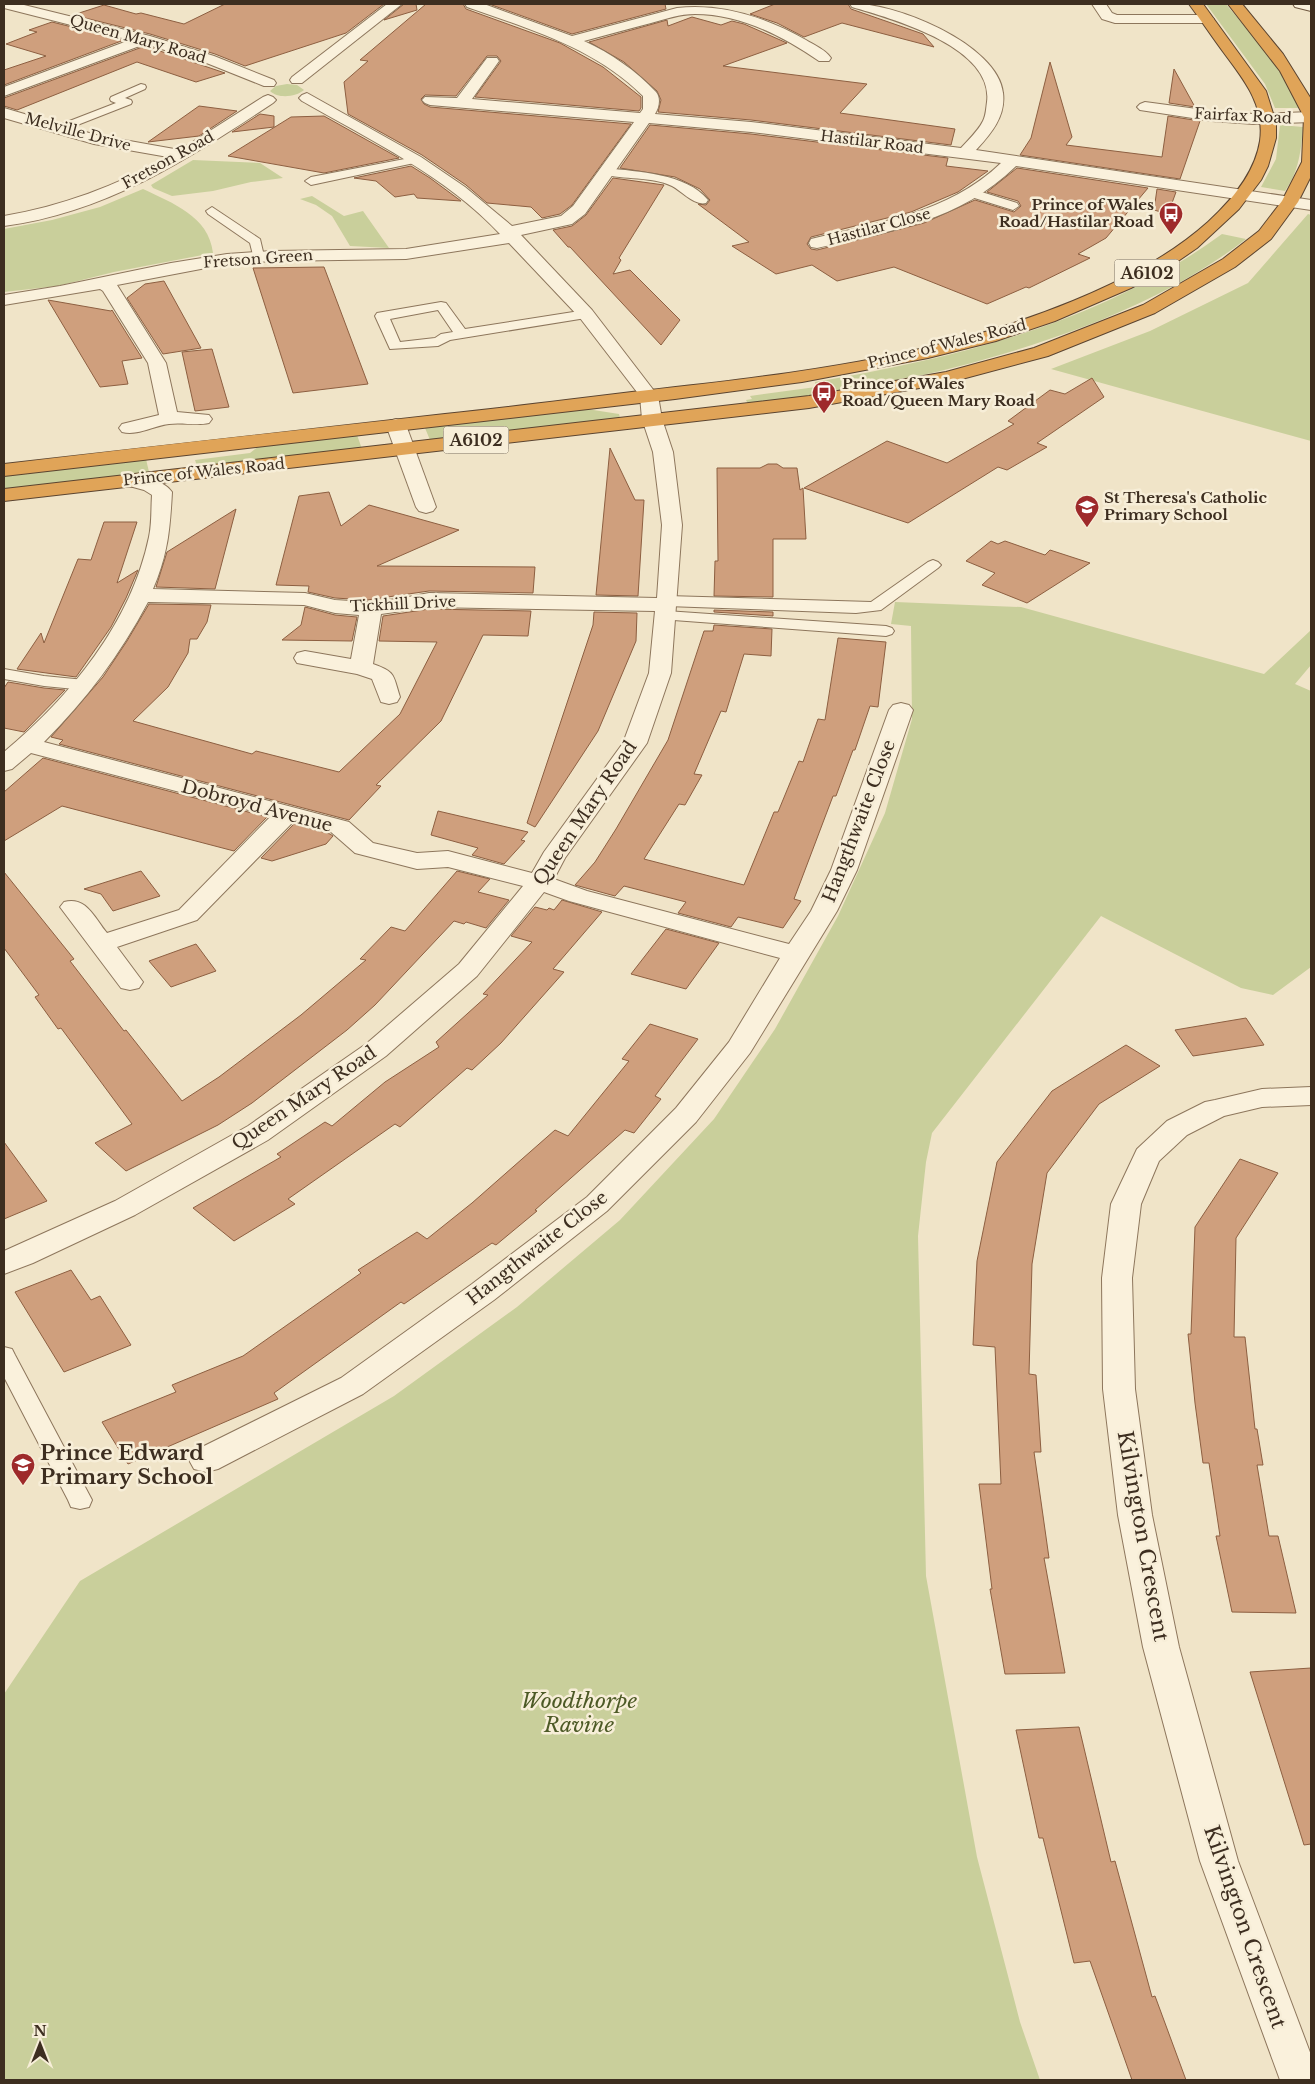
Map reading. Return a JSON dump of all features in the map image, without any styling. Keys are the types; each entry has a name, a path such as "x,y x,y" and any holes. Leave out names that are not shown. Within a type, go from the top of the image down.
{"highway":[{"name":"Prince of Wales Road","path":"4,495 404,449 650,408 927,352 1006,332 1091,301 1153,270 1200,239 1218,223 1254,182 1264,157 1267,144 1265,103 1259,90 1196,4"},
{"name":"Prince of Wales Road","path":"4,470 396,425 650,408 730,412 864,394 947,377 1042,352 1149,309 1229,264 1269,230 1290,202 1310,162 1311,117 1305,101 1286,68 1235,4"}],"street":[{"name":"Queen Mary Road","path":"4,4 145,39 208,59 269,83 297,80 316,85 320,90 317,94 288,100"},
{"path":"297,80 395,4"},
{"path":"472,4 569,41 677,12 704,9 753,22 785,34 807,45 824,58"},
{"path":"856,4 914,22 942,35 968,51 985,67 994,84 996,100 993,117 965,153"},
{"path":"1099,4 1107,16 1115,19 1207,19"},
{"path":"1300,4 1311,7"},
{"path":"4,92 145,39"},
{"name":"Fretson Green","path":"4,300 61,293 182,265 258,256 406,254 512,234 566,220 579,210 651,109 652,102 651,95 644,87 619,66 569,41"},
{"path":"460,103 492,61"},
{"path":"269,83 258,88 258,95 288,100"},
{"name":"Queen Mary Road","path":"4,1263 125,1208 258,1133 376,1050 468,970 539,882 553,857 635,743 660,673 667,607 672,525 663,452 650,408 586,314 512,234 459,190 415,160 288,100"},
{"name":"Fretson Road","path":"4,221 62,207 110,192 144,177 288,100"},
{"name":"Hastilar Road","path":"430,100 751,127 965,153 1311,205"},
{"name":"Fairfax Road","path":"1145,107 1212,116 1254,119 1300,119 1311,117"},
{"name":"Melville Drive","path":"4,112 58,129 126,146 182,155"},
{"name":"Hastilar Close","path":"817,243 933,214 972,194 990,182 1013,160"},
{"path":"105,284 110,288 157,363 169,418"},
{"path":"129,428 169,418 202,419"},
{"path":"396,425 426,507"},
{"path":"4,764 28,745 61,713 85,685 111,647 141,595 159,538 162,492 151,486 129,480"},
{"name":"Tickhill Drive","path":"141,595 305,599 325,606 370,608 398,607 429,600 634,603 667,607"},
{"path":"361,668 370,608"},
{"path":"305,658 361,668 382,675 389,697"},
{"name":"Hangthwaite Close","path":"206,1460 352,1386 483,1292 597,1204 692,1108 740,1046 824,911 844,870 901,710"},
{"name":"Dobroyd Avenue","path":"28,745 340,827 364,848 417,861 448,859 539,882"},
{"path":"101,944 188,914 287,814"},
{"path":"539,882 578,896 796,954"},
{"path":"74,907 130,982"},
{"name":"Kilvington Crescent","path":"1300,2080 1219,1861 1162,1647 1135,1515 1119,1389 1117,1278 1126,1204 1147,1156 1177,1128 1216,1109 1262,1098 1311,1096"}],"lane":[{"path":"58,129 127,102 115,99 141,87"},
{"path":"310,181 415,160"},
{"path":"606,172 662,179 675,183 702,200"},
{"path":"972,194 1013,206"},
{"path":"212,211 256,242 258,256"},
{"path":"462,334 441,306 382,316 395,346 438,342 446,337 586,314"},
{"path":"667,607 875,607 933,565"},
{"path":"667,607 886,631"},
{"path":"4,674 85,685"},
{"path":"4,1355 80,1500"}],"green space":[{"path":"1206,4 1226,4 1288,82 1299,108 1275,108 1265,84"},
{"path":"297,85 304,90 287,96 273,94 270,91 276,86"},
{"path":"1280,125 1303,127 1296,168 1285,191 1261,187 1276,159"},
{"path":"193,160 260,163 283,178 251,182 213,191 172,196 153,188 151,185"},
{"path":"143,189 177,206 197,220 210,240 213,253 114,272 58,286 4,292 4,229 52,220 100,207"},
{"path":"312,196 344,216 363,211 389,248 350,246 332,216 316,205 300,199"},
{"path":"1308,214 1311,215 1311,441 1051,369 1150,331 1248,283"},
{"path":"1222,234 1246,239 1208,266 1147,300 1042,342 959,366 876,385 748,404 746,400 752,399 750,396 816,387 815,382 922,361 1028,332 1128,291 1176,265"},
{"path":"587,409 619,414 620,418 430,440 425,428"},
{"path":"357,435 362,449 197,466 195,460 250,453 259,446"},
{"path":"146,459 149,472 4,489 4,475"},
{"name":"Woodthorpe Ravine","path":"895,602 1021,607 1264,674 1311,630 1311,665 1295,684 1311,691 1311,967 1273,995 1241,988 1101,916 932,1133 926,1162 918,1236 926,1576 977,1857 1020,2022 1040,2080 4,2080 4,1694 80,1581 394,1396 517,1307 620,1220 714,1119 775,1029 838,916 885,813 912,719 911,626 891,624"}],"building":[{"path":"225,4 384,4 346,33 245,66 215,54 150,34 73,15 104,5 184,24"},
{"path":"404,4 416,4 417,10 384,20"},
{"path":"426,4 463,4 466,9 560,43 603,67 641,97 641,108 639,111 475,97 501,61 497,56 487,56 456,96 425,95 421,99 424,104 430,107 631,124 572,205 560,214 542,218 531,207 487,203 466,185 422,155 348,114 344,82 368,61 360,60"},
{"path":"489,4 665,4 666,9 572,34"},
{"path":"775,4 848,4 851,9 923,34 934,47 842,23 804,37 777,23 750,14"},
{"path":"692,17 721,25 732,21 744,24 787,43 723,66 867,84 840,113 955,129 951,145 751,120 658,112 661,100 657,91 624,62 589,42 667,20 668,26"},
{"path":"52,22 124,40 4,85 4,70 46,56 6,44 37,32 29,30"},
{"path":"145,46 225,73 196,82 137,62 17,110 4,106 4,98"},
{"path":"1050,62 1072,137 1066,145 1162,157 1168,116 1200,121 1180,179 1020,155 1031,138"},
{"path":"1174,69 1195,107 1169,103"},
{"path":"199,106 237,111 199,136 148,142"},
{"path":"260,114 274,116 274,127 232,132"},
{"path":"324,116 399,158 324,173 228,156 291,117"},
{"path":"650,125 751,134 948,158 946,166 988,171 958,192 911,212 811,237 807,244 811,249 817,250 924,223 975,200 1014,212 1021,206 1018,201 987,192 1017,168 1148,188 1106,238 1078,254 1090,258 1029,288 1026,287 987,304 894,267 837,281 812,265 776,274 732,246 749,242 698,204 706,205 710,200 700,189 675,177 620,168"},
{"path":"411,166 461,201 417,198 414,194 395,197 376,181 354,178"},
{"path":"613,178 664,185 619,258 621,260 613,274 630,270 680,320 661,345 553,230 572,226 586,215"},
{"path":"1157,189 1176,192 1168,214 1154,210"},
{"path":"324,267 368,384 293,393 253,268"},
{"path":"164,281 201,348 163,354 127,298 145,284"},
{"path":"48,300 112,310 142,358 122,361 128,384 100,387"},
{"path":"212,349 229,407 195,411 182,352"},
{"path":"1092,378 1104,397 1037,443 1047,447 1007,470 998,467 908,523 804,488 887,441 947,463 1014,424 1008,421 1050,390 1065,394"},
{"path":"610,448 635,500 644,500 638,596 596,595"},
{"path":"768,464 777,464 783,468 797,468 800,490 803,488 806,539 773,539 773,597 714,596 715,561 718,561 717,468 760,468"},
{"path":"329,492 341,526 369,505 459,530 377,566 535,567 533,593 429,591 367,600 335,598 308,592 309,586 276,585 299,496"},
{"path":"236,509 215,589 156,587 167,552"},
{"path":"104,522 137,522 117,583 138,570 111,627 76,677 17,669 41,633 44,643 78,559 91,560"},
{"path":"991,541 998,544 1005,541 1045,555 1050,550 1090,563 1027,603 982,585 995,573 966,561"},
{"path":"149,604 211,605 207,622 197,639 190,639 188,653 168,687 133,721 252,754 256,751 339,772 400,714 437,642 379,641 383,616 429,609 531,611 528,636 483,635 441,721 376,785 381,786 349,820 59,744 63,740 51,737 103,677"},
{"path":"305,607 335,615 357,617 352,641 282,640 301,625"},
{"path":"714,610 773,612 773,616 714,612"},
{"path":"594,612 637,613 636,641 598,731 535,827 527,823 593,625"},
{"path":"714,625 772,629 771,656 744,654 726,712 721,711 694,774 702,775 685,805 679,804 644,859 744,885 774,812 778,812 799,761 803,762 818,719 825,720 838,638 886,642 878,707 870,706 855,750 853,750 836,796 833,796 794,899 801,901 783,928 738,917 731,927 678,913 686,902 624,886 615,896 575,885 595,862 668,740 704,631 713,631"},
{"path":"8,682 65,690 24,732 4,728 4,688"},
{"path":"43,758 267,817 234,851 62,806 4,841 4,792"},
{"path":"438,811 528,832 521,840 525,841 504,864 472,855 478,848 431,835"},
{"path":"294,824 333,836 326,844 272,861 261,858"},
{"path":"141,871 160,896 113,911 101,894 84,889"},
{"path":"457,871 490,879 478,892 509,900 486,928 466,922 464,924 454,921 375,1005 347,1030 252,1103 218,1125 126,1171 95,1143 132,1124 61,1028 58,1029 35,997 39,995 4,948 4,872 74,959 70,961 124,1031 126,1030 182,1101 219,1077 301,1015 366,960 360,959 391,927 405,931"},
{"path":"562,900 602,912 553,969 564,972 501,1043 472,1070 467,1068 400,1127 395,1124 288,1199 295,1204 234,1241 193,1208 281,1157 277,1154 325,1122 332,1126 385,1082 439,1047 436,1042 488,995 483,994 532,942 511,936 535,907 554,910"},
{"path":"666,929 719,943 686,989 631,974"},
{"path":"196,944 216,971 171,987 149,961"},
{"path":"1246,1018 1264,1045 1193,1056 1175,1030"},
{"path":"650,1024 698,1039 655,1096 661,1099 634,1133 625,1130 535,1210 537,1211 496,1245 492,1243 404,1304 401,1302 274,1393 278,1399 128,1464 102,1422 176,1392 172,1385 243,1356 361,1273 358,1270 417,1232 427,1239 472,1203 555,1130 568,1136 629,1061 622,1059"},
{"path":"1126,1045 1160,1066 1099,1104 1047,1173 1032,1264 1029,1374 1036,1375 1041,1452 1034,1452 1049,1558 1044,1558 1065,1673 1005,1674 990,1589 992,1589 979,1484 1001,1484 995,1347 973,1345 977,1261 997,1162 1052,1091"},
{"path":"4,1142 47,1201 4,1219"},
{"path":"1240,1159 1278,1173 1236,1238 1234,1337 1245,1337 1255,1429 1257,1429 1263,1465 1257,1465 1269,1536 1278,1536 1296,1613 1232,1612 1216,1536 1220,1536 1209,1463 1203,1463 1195,1403 1188,1334 1191,1334 1195,1227"},
{"path":"71,1270 91,1300 100,1296 131,1345 64,1372 15,1292"},
{"path":"1311,1668 1311,1844 1304,1845 1250,1672"},
{"path":"1079,1727 1111,1862 1115,1861 1152,1997 1155,1996 1186,2080 1132,2080 1090,1961 1074,1963 1043,1838 1039,1838 1016,1730"}],"place":[{"name":"Prince of Wales Road/Hastilar Road","path":"1171,235"},
{"name":"Prince of Wales Road/Queen Mary Road","path":"824,414"},
{"name":"St Theresa's Catholic Primary School","path":"1087,528"},
{"name":"Prince Edward Primary School","path":"23,1486"}]}
